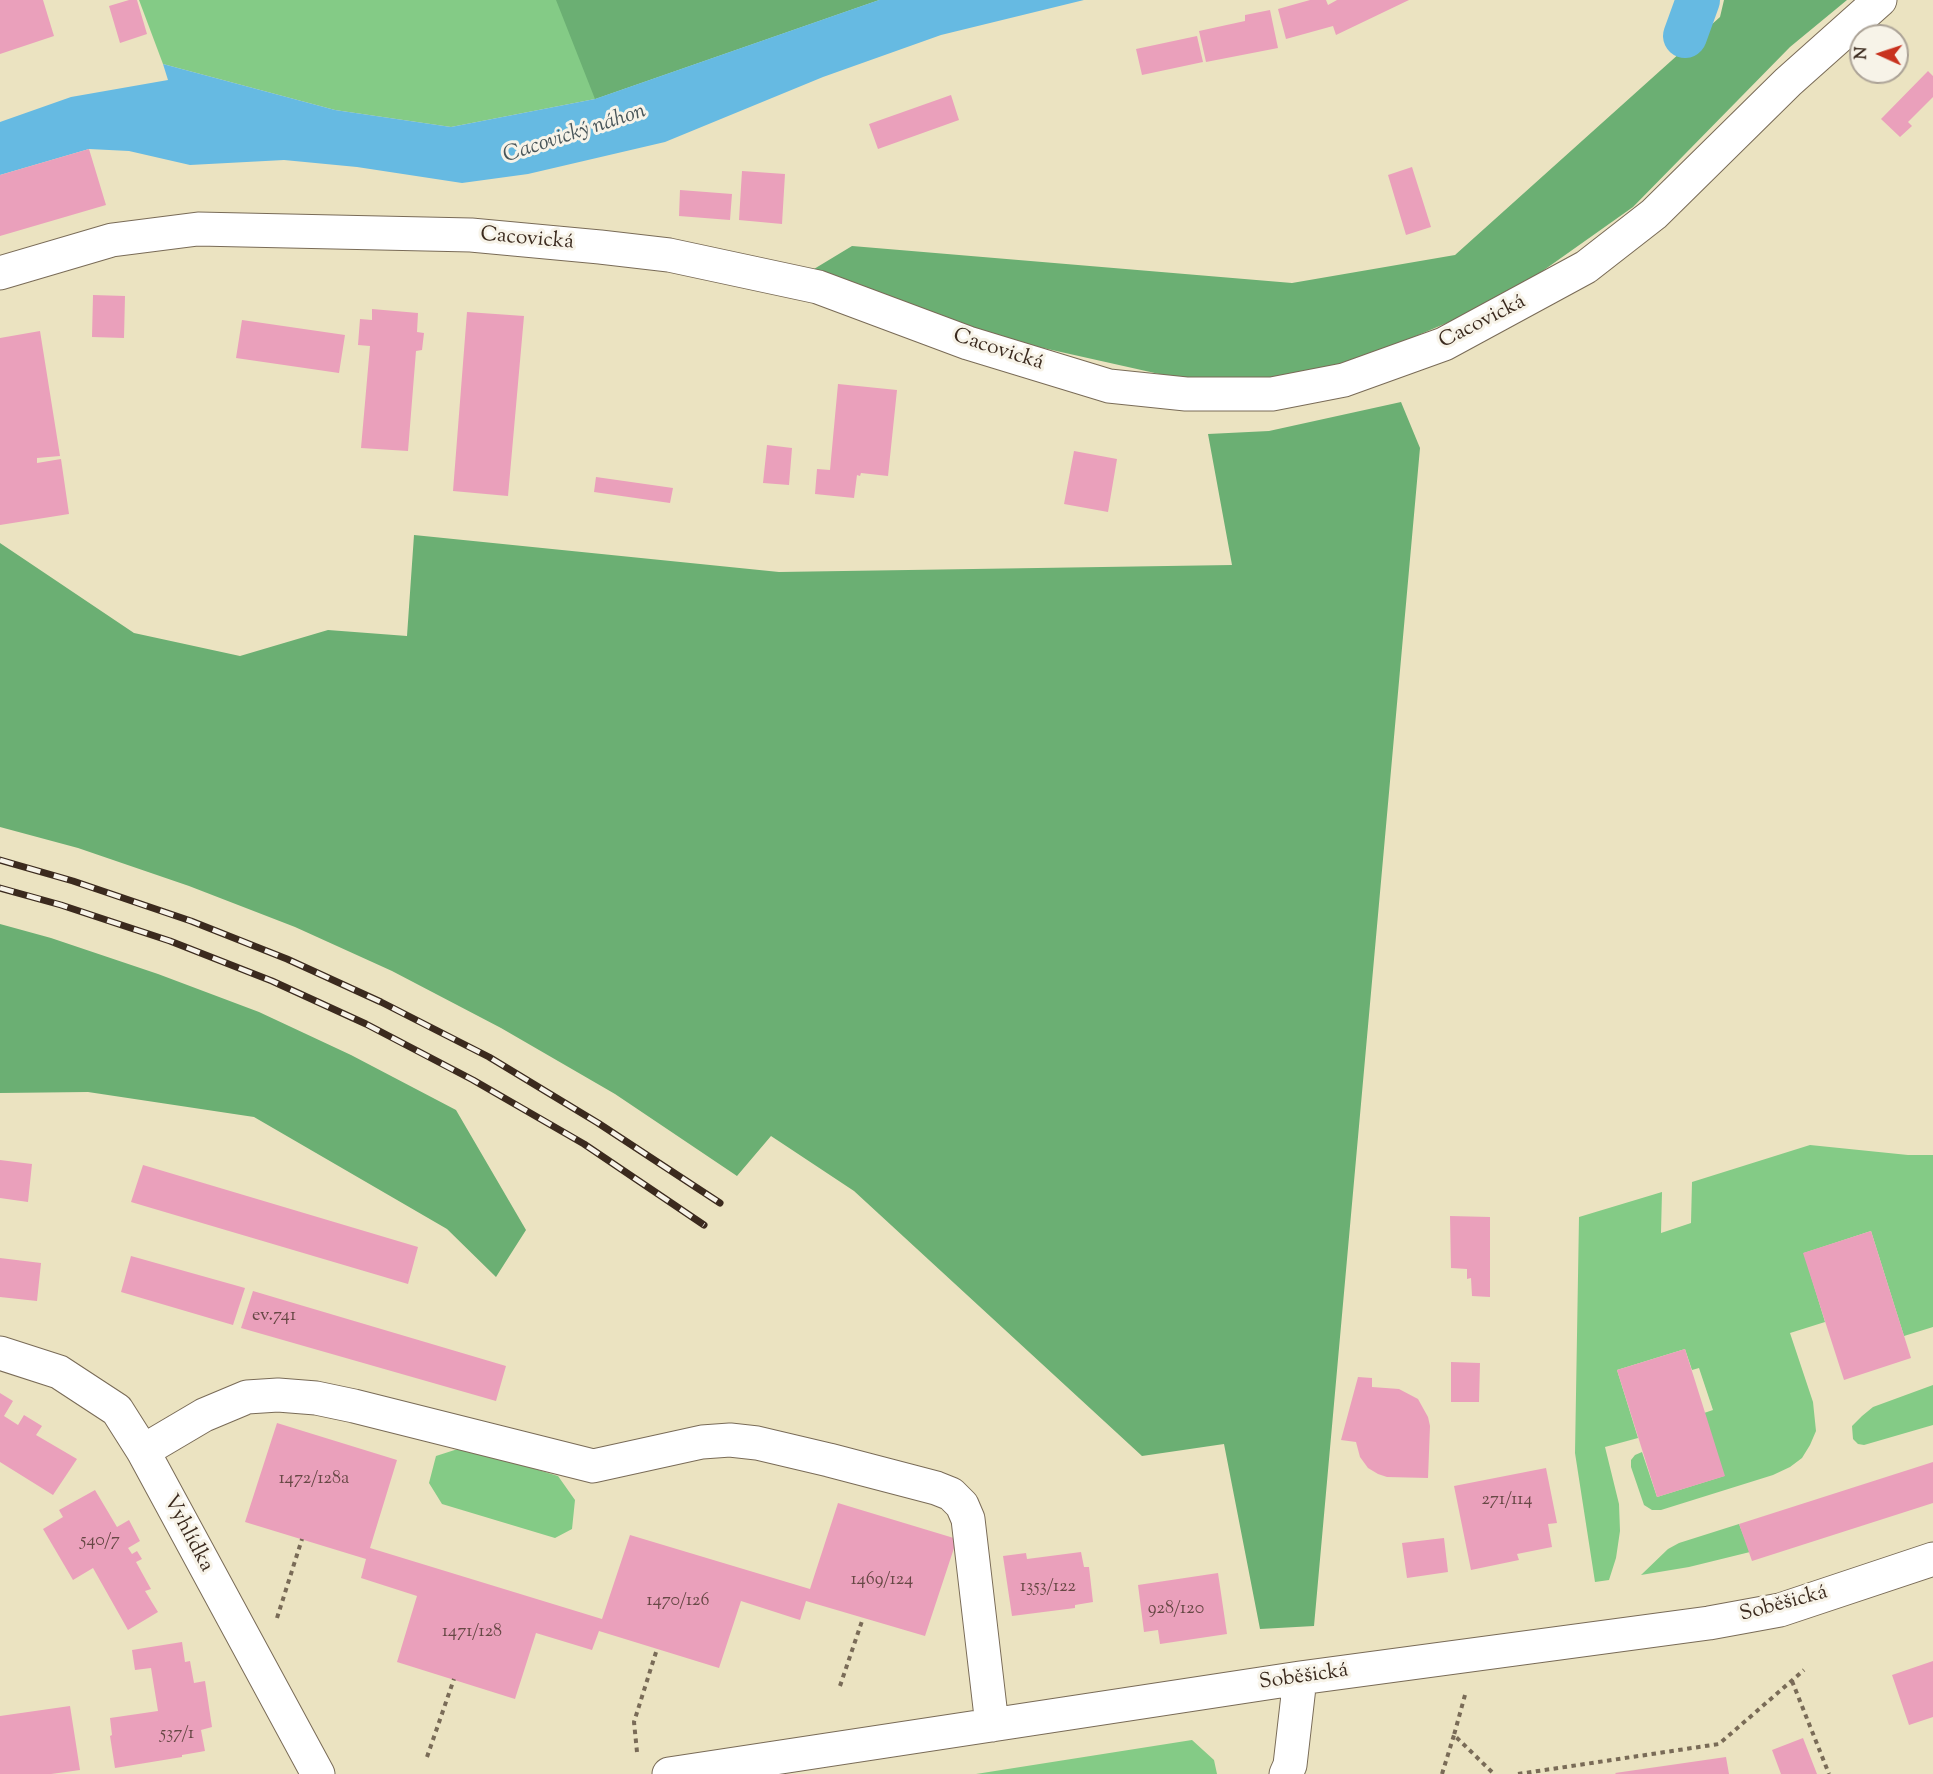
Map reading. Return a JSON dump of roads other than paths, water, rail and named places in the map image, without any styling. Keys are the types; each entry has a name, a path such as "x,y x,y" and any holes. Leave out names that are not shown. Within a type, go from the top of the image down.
{"street":[{"name":"Cacovická","path":"0,273 112,240 198,229 471,235 669,255 818,287 968,343 1109,386 1186,394 1272,394 1344,380 1444,344 1586,267 1654,214 1788,82 1880,0"},
{"name":"Vyhlídka","path":"0,1353 59,1372 117,1410 142,1451 318,1774"},
{"path":"142,1451 204,1415 247,1397 278,1395 316,1398 354,1406 593,1466 702,1443 730,1440 757,1443 936,1488 951,1494 962,1505 968,1519 992,1725"},
{"name":"Soběšická","path":"669,1774 1300,1678 1642,1632 1780,1610 1933,1558"},
{"path":"1286,1774 1290,1765 1300,1678"}],"water":[{"name":"Cacovický náhon","path":"879,0 1084,0 941,35 823,77 665,142 528,174 462,183 357,167 284,160 190,165 129,151 89,149 0,175 0,122 71,97 168,80 163,64 335,110 451,127 595,99"}],"waterway":[{"path":"1685,36 1698,0"}],"railway":[{"path":"0,860 73,881 191,921 287,959 381,1002 489,1057 598,1123 720,1203"},
{"path":"0,888 61,905 170,941 272,981 366,1024 473,1080 584,1144 704,1225"}]}
